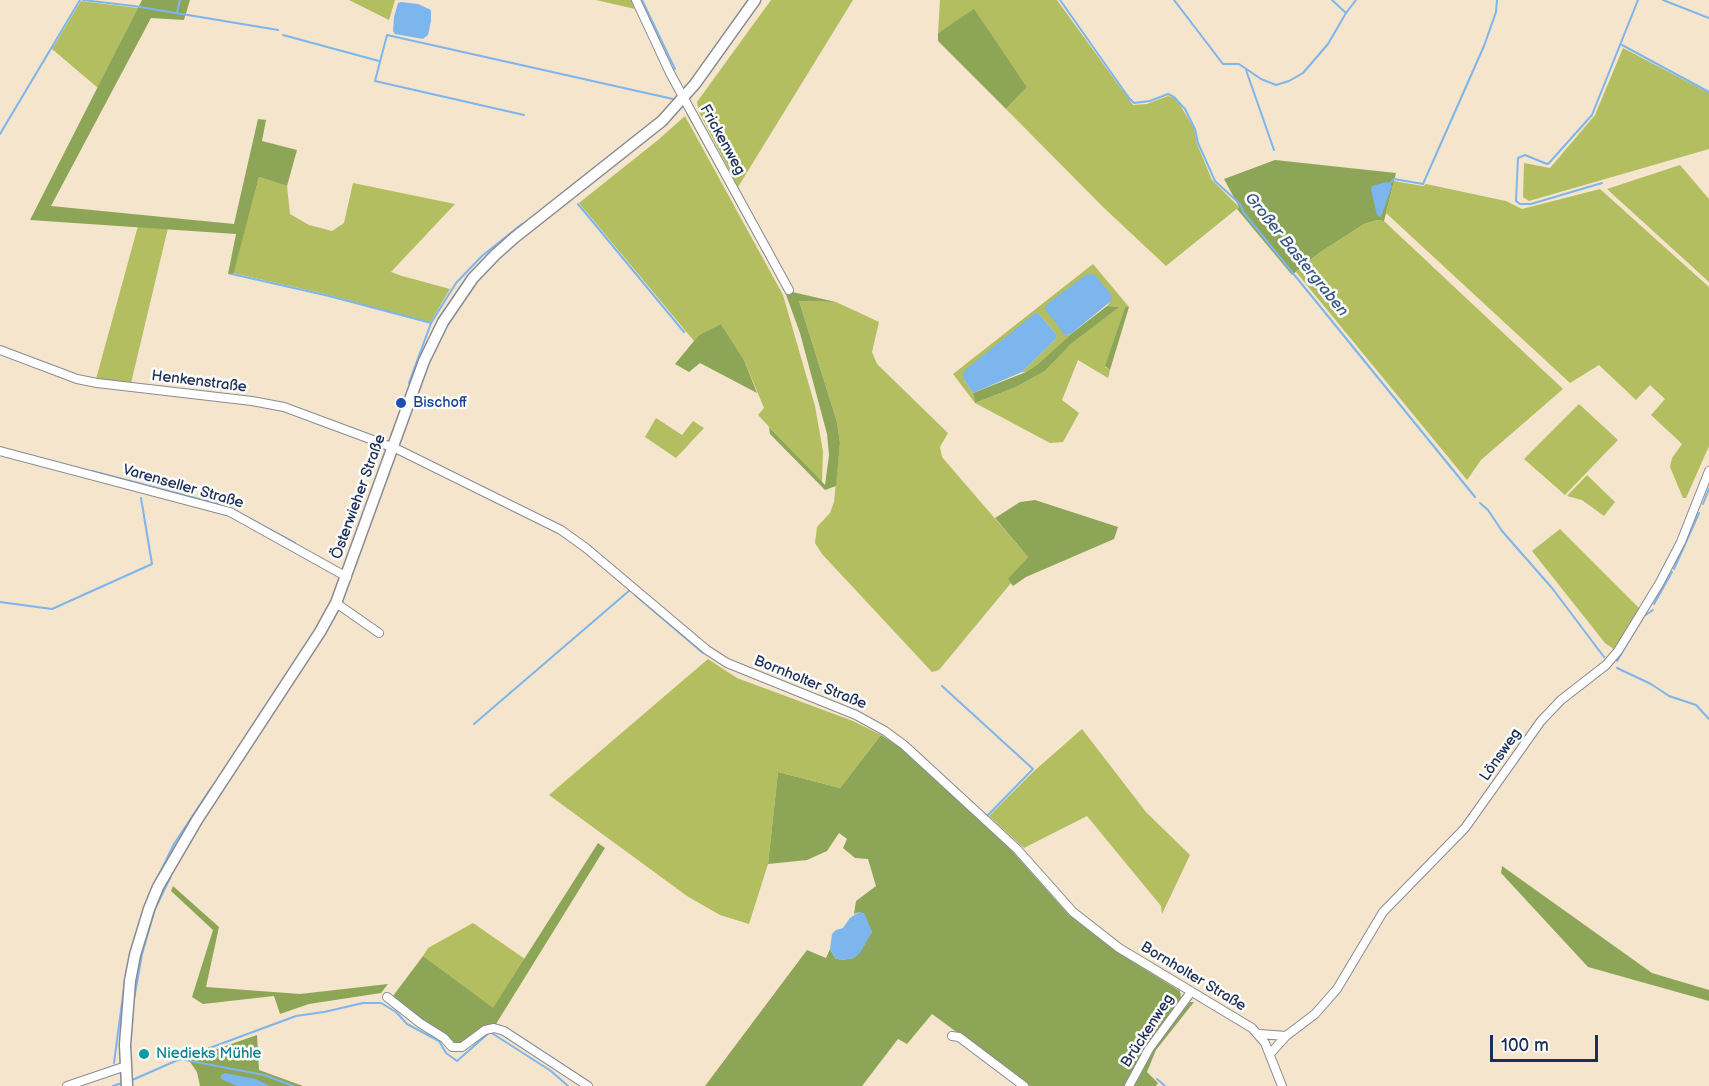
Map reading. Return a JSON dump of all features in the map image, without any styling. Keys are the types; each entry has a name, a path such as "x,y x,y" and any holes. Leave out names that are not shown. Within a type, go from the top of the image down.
{"street":[{"name":"Frickenweg","path":"636,0 684,98 789,291"},
{"name":"Österwieher Straße","path":"127,1086 127,1006 130,981 135,955 158,887 197,820 320,632 336,603 435,337 473,278 514,238 651,131 684,98 755,0"},
{"name":"Henkenstraße","path":"0,350 77,379 97,383 271,404 393,447"},
{"name":"Bornholter Straße","path":"393,447 561,530 586,548 707,650 727,663 856,715 885,731 923,761 1017,849 1073,912 1119,948 1259,1034 1270,1054 1282,1086"},
{"name":"Varenseller Straße","path":"0,451 230,512 346,577"},
{"name":"Lönsweg","path":"1270,1054 1286,1036 1315,1014 1337,989 1383,912 1465,828 1541,721 1561,700 1606,665 1618,651 1681,542 1709,471"},
{"path":"336,603 379,633"},
{"name":"Brückenweg","path":"1129,1086 1149,1049 1191,992"},
{"path":"387,998 444,1038 452,1047 462,1047 485,1030 494,1028 504,1031 588,1086"},
{"path":"1259,1034 1286,1036"},
{"path":"952,1036 959,1037 1024,1086"},
{"path":"67,1086 126,1069"}],"green space":[{"path":"142,0 190,0 184,20 151,18 51,206 234,224 258,119 266,120 262,141 297,150 287,186 259,177 233,275 228,274 236,234 30,220"},
{"path":"349,0 395,0 389,20"},
{"path":"596,0 631,0 635,9"},
{"path":"771,0 853,0 738,187 699,112 697,102"},
{"path":"940,0 1057,0 1133,105 1147,104 1168,96 1174,98 1194,128 1197,144 1212,180 1239,207 1166,266 1103,207 1006,109 1027,87 974,10 938,33"},
{"path":"81,1 138,8 98,88 52,49"},
{"path":"974,9 1027,87 1006,109 938,41 938,33"},
{"path":"1623,48 1709,93 1709,149 1529,201 1523,197 1524,163 1550,168 1595,115"},
{"path":"689,110 788,291 836,302 799,301 837,422 840,443 836,486 825,490 770,434 769,427 825,485 829,455 827,434 800,333 785,292 686,113"},
{"path":"685,116 783,295 815,406 823,451 822,483 758,415 764,408 744,360 721,324 699,335 694,341 579,203"},
{"path":"1275,160 1396,173 1384,221 1377,220 1364,224 1319,253 1292,275 1237,209 1239,207 1224,179"},
{"path":"1680,165 1709,199 1709,282 1607,189"},
{"path":"259,177 287,186 290,214 309,225 332,231 344,223 353,183 455,204 391,272 450,289 430,323 329,295 233,273"},
{"path":"1394,181 1423,186 1426,184 1506,201 1522,209 1600,189 1709,287 1709,446 1686,498 1683,498 1670,467 1672,458 1682,444 1651,415 1665,399 1650,385 1636,400 1599,365 1570,383 1386,213"},
{"path":"1377,220 1384,221 1563,389 1481,460 1467,480 1296,272 1319,253 1364,224"},
{"path":"138,226 168,228 131,383 96,379"},
{"path":"1093,264 1129,307 1125,307 1105,367 1110,370 1108,378 1078,360 1062,400 1079,413 1063,442 1050,443 975,403 953,374","holes":["1111,301 1107,306 1118,307 1071,344 1045,371 1016,387 975,403 973,393 964,380 1039,314 1057,335 1056,339 1022,372 1038,364 1071,334 1065,335"]},
{"path":"799,301 836,302 879,322 872,352 877,364 948,433 940,447 942,457 1028,557 1009,579 1011,583 939,670 932,672 822,554 815,543 817,527 830,513 834,502 840,443 837,422"},
{"path":"1107,306 1119,307 1071,344 1045,371 1016,387 975,403 973,393 1026,372"},
{"path":"1125,307 1129,307 1110,370 1105,366"},
{"path":"721,324 744,360 757,393 700,363 689,372 675,364 699,335"},
{"path":"1579,404 1618,440 1565,495 1524,459"},
{"path":"656,418 682,435 693,421 704,428 676,458 645,437"},
{"path":"1587,475 1615,502 1604,516 1582,500 1567,496"},
{"path":"1035,500 1118,527 1114,539 1026,577 1013,586 1008,579 1028,557 995,518 1020,502"},
{"path":"1560,529 1640,609 1615,650 1605,643 1532,551"},
{"path":"708,659 737,678 853,721 881,735 840,788 778,772 768,864 749,924 720,915 687,896 549,795"},
{"path":"1082,729 1146,812 1190,855 1162,914 1161,906 1087,816 1024,848 989,816 1033,772"},
{"path":"881,735 907,752 1013,852 1069,915 1117,952 1180,991 1181,998 1145,1048 1125,1086 1030,1086 932,1014 907,1044 898,1039 862,1086 705,1086 807,950 826,958 830,949 835,958 841,960 854,958 872,932 859,912 854,914 856,901 876,886 868,859 855,858 843,848 847,839 839,833 827,851 807,860 768,864 778,772 840,788"},
{"path":"598,843 605,848 496,1024 483,1026 461,1045 454,1044 393,996 423,956 493,1008"},
{"path":"1502,866 1652,973 1709,990 1709,1001 1588,967 1501,873"},
{"path":"173,886 219,927 206,987 300,994 388,984 381,993 309,1004 280,1014 274,996 203,1004 192,997 213,930 171,891"},
{"path":"473,923 525,959 493,1009 423,956 428,948"},
{"path":"1190,1002 1194,1002 1156,1050 1147,1072 1158,1083 1156,1086 1134,1086 1153,1049"},
{"path":"257,1035 259,1070 303,1086 200,1086 197,1072 188,1059"}],"water":[{"path":"398,3 418,4 431,10 428,35 423,39 395,34 393,31 394,17"},
{"path":"1386,182 1392,186 1381,217 1377,215 1371,190 1372,186"},
{"path":"1087,274 1095,275 1109,292 1112,297 1111,301 1071,334 1065,335 1045,309 1047,304"},
{"path":"1034,314 1039,314 1057,335 1056,339 1022,372 973,393 964,380 965,370"},
{"path":"859,912 864,913 872,932 860,953 854,958 841,960 835,958 830,949 832,934 843,928 850,918"},
{"path":"225,1073 256,1079 270,1086 237,1086 221,1079 221,1075"}],"waterway":[{"path":"0,134 80,0"},
{"path":"83,0 134,6 278,30"},
{"path":"177,12 180,0"},
{"path":"642,0 675,69"},
{"name":"Großer Bastergraben","path":"1060,0 1134,103 1150,101 1168,94 1185,109 1215,181 1240,204 1244,213 1475,497"},
{"path":"1174,0 1223,64 1239,64 1261,79 1276,85 1303,73 1328,44 1356,0"},
{"path":"1332,0 1346,13"},
{"path":"1390,183 1394,179 1423,184 1484,46 1496,12 1497,0"},
{"path":"1602,183 1531,204 1520,204 1516,201 1518,158 1525,155 1549,163 1592,115 1638,0"},
{"path":"1663,0 1709,18"},
{"path":"283,35 379,61"},
{"path":"524,115 375,81 387,35 673,99"},
{"path":"1622,45 1709,92"},
{"path":"1246,70 1274,150"},
{"path":"578,204 684,332"},
{"path":"409,383 431,323 456,283 482,256 522,224"},
{"path":"232,274 329,296 431,323"},
{"path":"92,471 222,505"},
{"path":"1703,504 1709,489"},
{"path":"0,602 52,609 152,564 141,498"},
{"name":"Großer Bastergraben","path":"1480,503 1552,588 1604,657"},
{"path":"232,509 295,543"},
{"path":"1674,569 1699,513"},
{"path":"1654,604 1672,572"},
{"path":"474,724 630,590"},
{"path":"635,595 703,653"},
{"path":"1617,661 1644,616 1653,610"},
{"name":"Großer Bastergraben","path":"1617,668 1651,684 1669,696 1696,705 1709,719"},
{"path":"942,686 1033,769 988,815"},
{"path":"148,897 174,844 211,788"},
{"path":"134,999 142,954 155,909 171,876"},
{"path":"114,1063 125,980"},
{"path":"180,1059 296,1016 363,1003 381,1003 396,1012 407,1024 439,1041 446,1053 457,1061 490,1032 551,1071 568,1086"},
{"path":"130,1081 180,1059 264,1075 293,1086"},
{"path":"1157,1079 1165,1086"},
{"path":"113,1086 122,1083"}],"place":[{"name":"Bischoff","path":"401,403"},
{"name":"Niedieks Mühle","path":"144,1054"}]}
